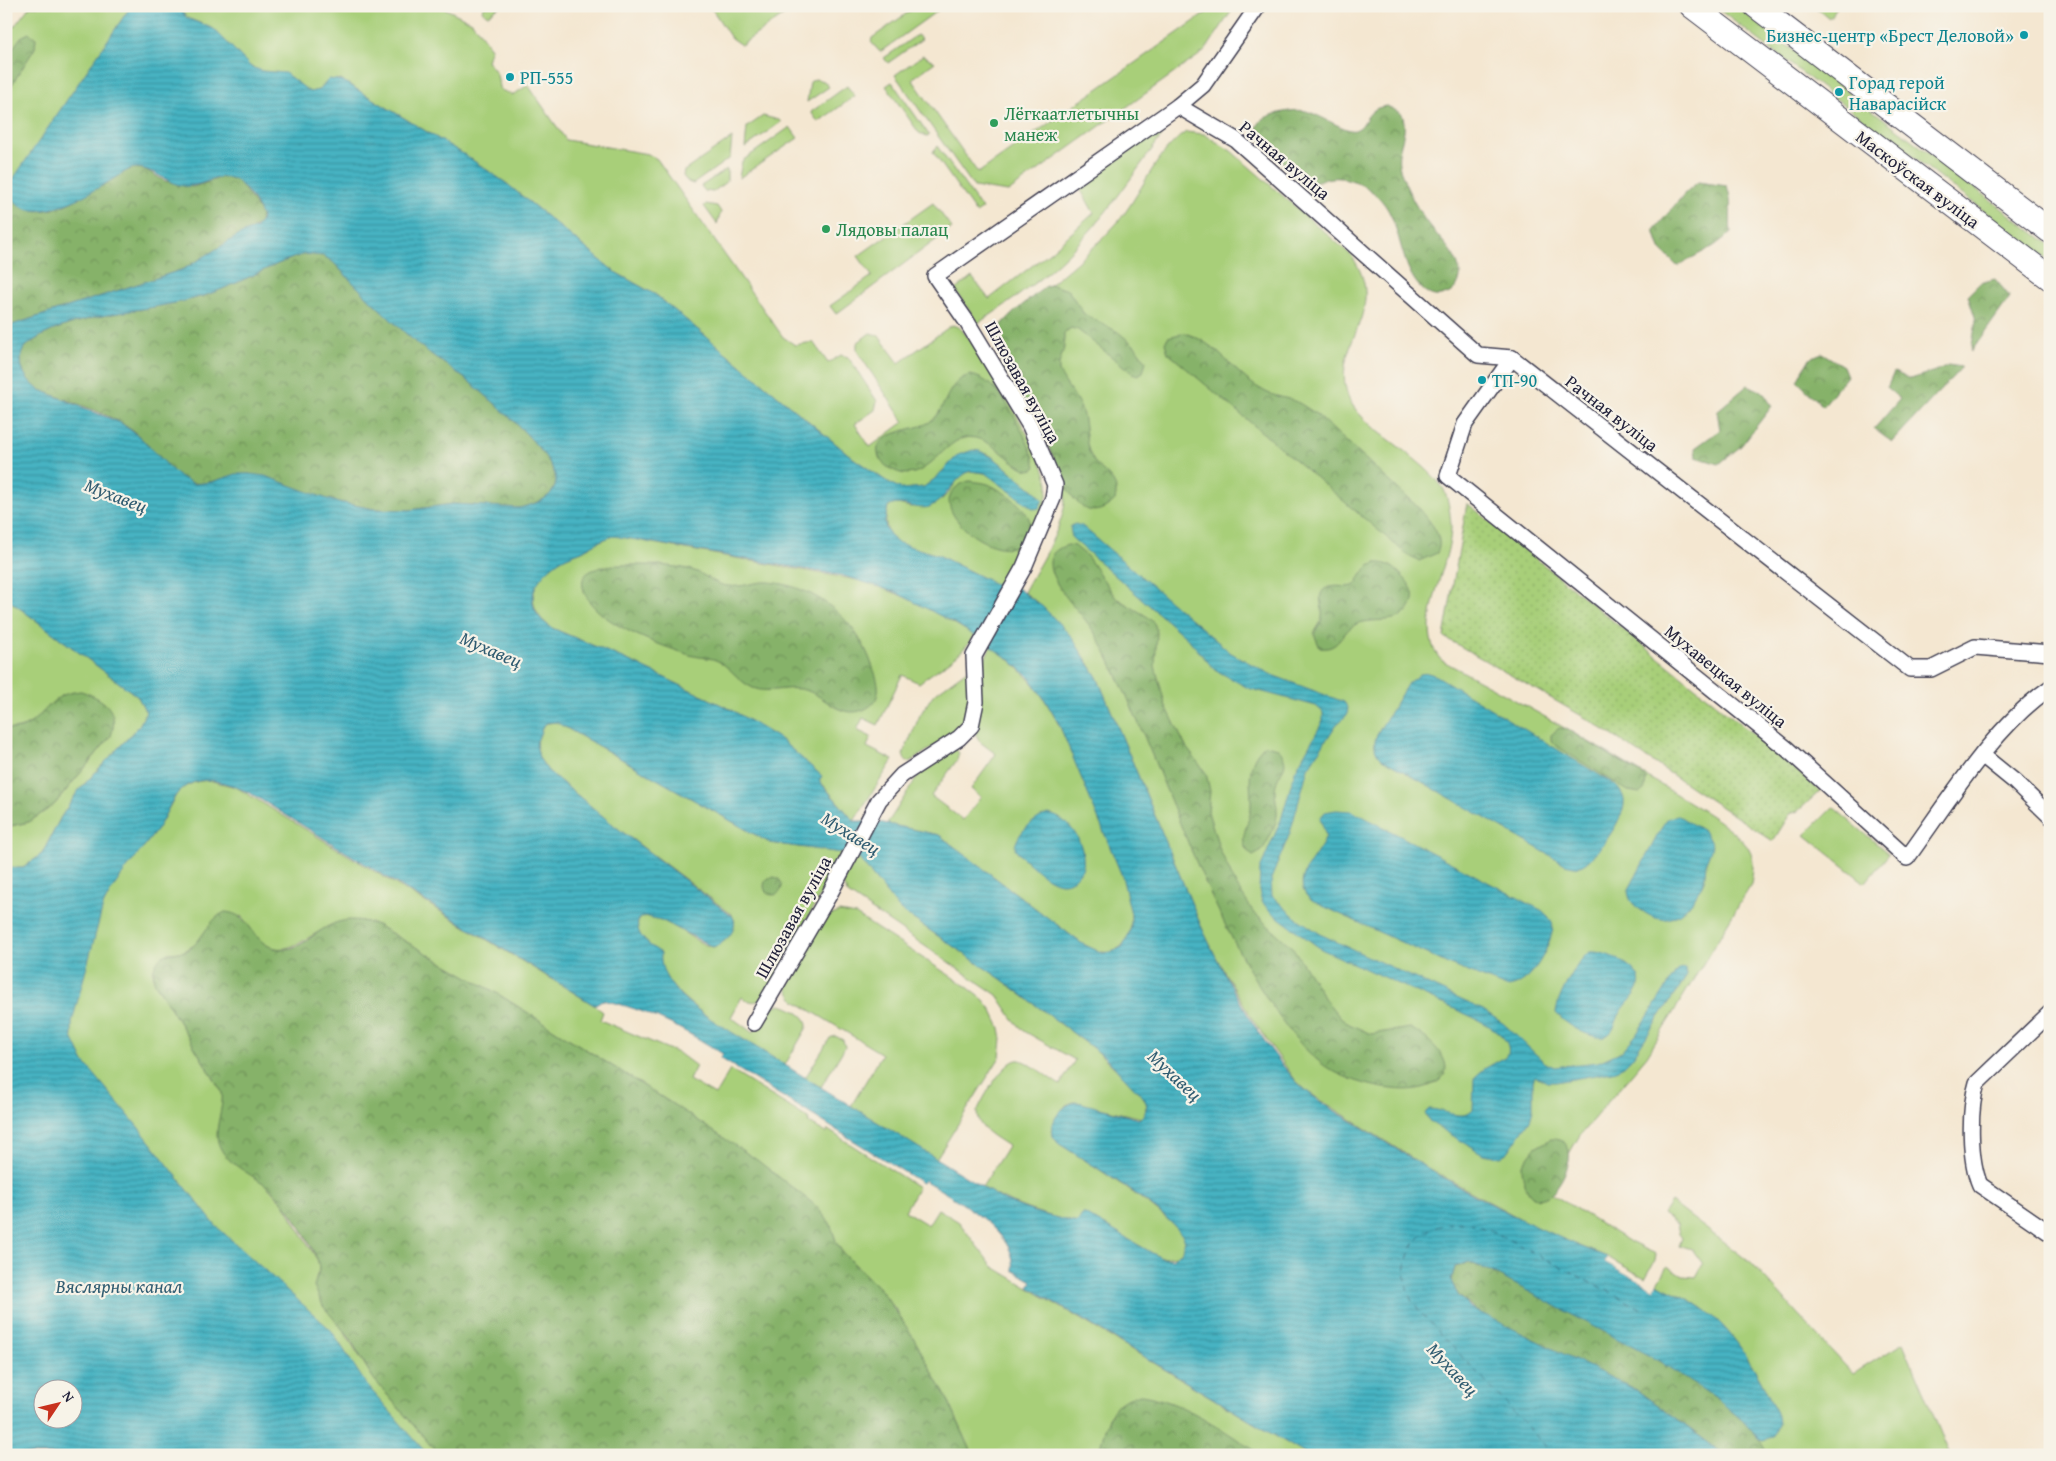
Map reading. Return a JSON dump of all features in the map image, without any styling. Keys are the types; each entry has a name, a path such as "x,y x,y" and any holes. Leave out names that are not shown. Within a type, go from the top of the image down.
{"main road":[{"name":"Маскоўская вуліца","path":"1692,6 2050,278"},
{"path":"1756,6 2050,231"}],"street":[{"name":"Шлюзавая вуліца","path":"754,1023 829,894 870,816 884,794 902,775 959,738 971,726 976,702 974,656 1024,567 1053,498 1055,485 1030,426 1004,381 935,276 1178,106 1203,85 1258,6"},
{"name":"Рачная вуліца","path":"1178,106 1236,140 1478,355 1512,358 1910,669 1932,669 1975,647 2050,653"},
{"name":"Мухавецкая вуліца","path":"1512,358 1465,424 1448,476 1786,748 1907,858 1982,755 2011,722 2050,688"},
{"path":"1982,755 2014,780 2050,816"},
{"path":"2050,1013 1977,1083 1973,1096 1975,1175 1980,1185 2050,1233"}],"green space":[{"path":"30,6 131,6 36,148 6,327 6,37"},
{"path":"177,6 440,6 472,22 491,48 487,61 496,73 500,89 513,95 528,85 566,140 648,154 657,159 783,337 795,345 813,342 828,363 841,355 848,357 877,401 875,410 855,424 870,447 904,422 857,351 857,343 870,333 878,335 899,363 952,325 959,327 981,356 1011,405 1037,455 1048,486 1038,525 1004,587 938,555 896,543 888,530 886,522 888,507 891,505 897,504 914,507 942,499 960,477 970,471 985,473 1039,508 1043,500 1036,492 994,458 988,454 958,455 937,477 924,487 902,489 889,483 853,458 656,295 615,272 506,183 465,155 343,81 338,79 319,90 310,92 251,67 205,25 187,18"},
{"path":"484,6 500,6 488,15 482,11"},
{"path":"710,6 797,6 741,45 731,38"},
{"path":"917,6 944,6 880,52 871,42 872,38"},
{"path":"1216,6 1235,6 1205,51 1008,192 974,187 895,75 923,55 935,62 912,79 978,173"},
{"path":"1714,6 1735,6 2050,245 2050,261"},
{"path":"1814,6 1838,6 1829,18"},
{"path":"29,33 36,38 35,48 6,94 6,58 21,37"},
{"path":"917,35 922,39 888,63 884,58"},
{"path":"815,79 824,81 829,87 807,102 810,82"},
{"path":"892,82 929,135 919,133 886,86"},
{"path":"847,86 855,96 818,122 811,112"},
{"path":"1387,106 1402,114 1404,128 1399,161 1408,189 1425,220 1451,252 1458,266 1460,277 1458,283 1450,293 1444,295 1433,296 1419,286 1406,263 1394,223 1388,210 1376,195 1352,180 1331,178 1314,182 1302,178 1276,156 1259,139 1256,133 1259,124 1265,118 1297,110 1306,111 1346,129 1355,130 1362,125 1374,110"},
{"path":"763,116 781,122 745,148 747,127"},
{"path":"1164,124 1167,126 1161,137 1117,197 1082,240 1037,281 978,323 955,290 972,277 989,299 1050,252 1094,213 1078,185"},
{"path":"790,127 798,138 739,178 742,161"},
{"path":"1186,132 1204,134 1231,151 1351,255 1362,276 1365,294 1363,311 1346,360 1344,377 1348,396 1355,409 1366,421 1401,448 1437,480 1443,488 1448,501 1451,525 1450,541 1435,595 1430,630 1433,646 1441,660 1585,739 1699,808 1739,837 1749,850 1753,864 1751,885 1647,1056 1580,1135 1547,1191 1632,1243 1656,1254 1655,1260 1645,1278 1607,1257 1547,1233 1426,1167 1308,1092 1296,1081 1254,1022 1218,961 1201,926 1097,677 1082,653 1056,620 1024,592 1059,524 1065,502 1064,489 1061,474 1047,442 1001,361 997,351 996,336 1005,322 1104,237 1126,212 1156,163 1175,141"},
{"path":"732,138 730,158 693,184 688,182 683,176 684,171"},
{"path":"937,146 982,209 976,213 933,152"},
{"path":"134,168 144,169 165,181 193,187 222,177 232,178 240,183 261,213 260,224 184,269 6,327 6,179 14,201 31,210 45,210 61,206 76,199 121,173"},
{"path":"727,169 727,181 713,192 705,191 701,186"},
{"path":"1698,182 1727,186 1730,203 1731,233 1714,246 1677,266 1660,249 1654,230 1685,193"},
{"path":"933,203 952,228 836,314 830,306 872,276 858,256"},
{"path":"706,204 717,206 721,212 717,224 704,206"},
{"path":"305,254 324,256 333,262 412,339 477,388 504,412 533,442 553,469 556,480 552,492 537,503 519,508 453,504 410,510 374,509 333,501 249,474 205,483 193,483 176,475 133,431 99,412 38,389 29,381 23,371 21,360 24,348 42,336 62,327 109,314 182,302 203,296 279,263"},
{"path":"1995,279 2010,297 1971,352 1976,320 1968,295 1980,283"},
{"path":"1052,285 1068,290 1084,314 1118,332 1135,346 1146,361 1143,372 1138,375 1132,373 1078,330 1071,328 1064,333 1064,348 1059,371 1080,407 1084,418 1089,453 1113,481 1115,486 1115,500 1103,509 1093,511 1083,507 1068,490 1033,416 1008,376 997,352 995,342 999,328 1026,302 1046,286"},
{"path":"1184,333 1217,351 1243,376 1264,391 1297,402 1316,414 1420,509 1438,535 1439,547 1437,553 1419,561 1410,557 1168,353 1165,343 1168,337"},
{"path":"1822,353 1843,366 1847,376 1823,406 1797,381 1810,358"},
{"path":"1948,365 1962,367 1892,442 1874,429 1900,399 1887,388 1894,372 1910,379"},
{"path":"969,375 980,378 991,385 1000,395 1016,419 1033,455 1036,467 1030,470 1023,468 986,442 975,438 964,438 947,448 923,469 914,473 904,474 887,467 879,457 878,449 880,443 894,434 926,424 933,419 954,385"},
{"path":"1748,385 1763,392 1772,406 1741,446 1719,464 1696,457 1695,448 1720,430 1717,411"},
{"path":"969,481 988,484 1003,492 1019,505 1029,520 1030,528 1022,542 1012,547 999,547 984,542 959,523 951,511 949,499 955,489"},
{"path":"1467,503 1779,755 1820,791 1798,811 1790,814 1773,841 1589,720 1444,637"},
{"path":"614,536 625,536 647,542 868,582 919,603 974,635 957,656 919,683 902,675 878,725 863,718 857,730 871,737 867,747 893,760 854,821 819,780 821,776 780,739 732,710 634,663 552,628 542,620 536,610 534,590 545,572 553,564 564,558"},
{"path":"1068,545 1075,546 1087,556 1116,598 1148,617 1154,623 1157,632 1155,666 1165,704 1186,747 1206,773 1210,791 1208,812 1220,850 1236,885 1254,913 1293,948 1325,999 1337,1014 1349,1024 1371,1034 1410,1028 1429,1041 1443,1058 1446,1067 1444,1075 1436,1083 1422,1088 1398,1090 1370,1085 1343,1076 1322,1064 1302,1046 1277,1014 1234,943 1215,903 1129,701 1105,651 1093,630 1063,593 1051,570 1050,560 1056,551"},
{"path":"1376,563 1392,567 1409,584 1413,596 1408,611 1395,619 1357,624 1347,631 1337,643 1327,648 1320,648 1314,634 1322,616 1322,592 1330,587 1354,586 1367,567"},
{"path":"616,565 660,565 693,570 724,585 738,586 769,582 803,590 818,598 845,620 865,649 878,683 875,701 865,709 852,712 835,707 814,693 801,689 760,690 753,688 719,661 694,656 657,644 625,629 597,610 588,599 583,587 583,579 586,575 590,571 600,568"},
{"path":"6,598 138,697 146,712 139,726 78,791 61,817 42,854 23,868 10,869 103,906 117,879 157,829 176,795 184,787 195,782 208,780 236,787 594,1005 603,1012 600,1020 680,1054 696,1066 689,1080 715,1095 730,1070 809,1119 808,1122 826,1133 828,1130 918,1187 905,1211 928,1225 938,1209 959,1222 992,1266 1307,1455 1262,1455 1168,1402 1110,1414 1098,1455 973,1455 949,1402 896,1310 881,1290 843,1253 837,1244 830,1223 671,1103 498,994 377,925 358,921 342,922 327,927 291,947 279,948 262,943 241,916 183,952 168,953 153,971 154,981 222,1092 224,1105 218,1130 234,1163 263,1182 284,1204 318,1261 319,1270 316,1278 340,1325 373,1378 439,1455 6,1455 6,827 29,822 54,805 111,736 68,693 24,727 6,728 6,647 10,641 10,635 5,621"},
{"path":"991,645 1028,678 1040,694 1055,717 1077,763 1120,870 1130,903 1130,932 1123,945 1114,951 1100,952 1081,943 939,835 887,824 923,768 955,748 959,753 957,760 931,796 963,820 981,797 971,789 996,754 980,742 974,731 982,666"},
{"path":"967,670 972,700 965,726 910,762 905,760 903,755 920,715 933,695"},
{"path":"81,691 103,702 112,712 113,727 111,736 54,805 29,822 6,827 6,728 21,728 34,721 58,698"},
{"path":"556,722 770,843 843,853 766,995 755,1002 742,997 731,1017 753,1033 770,1008 775,1006 788,1007 803,1016 807,1027 785,1065 694,1007 666,978 660,964 661,953 642,938 639,933 638,923 641,917 650,916 668,923 696,940 713,947 721,944 735,921 730,913 616,827 548,771 539,758 536,744 543,726 547,723"},
{"path":"1559,728 1566,729 1640,773 1646,778 1645,789 1640,793 1628,791 1558,747 1551,740 1551,735"},
{"path":"1265,745 1278,748 1285,763 1275,788 1277,811 1275,825 1262,851 1253,856 1244,845 1244,833 1251,806 1250,773 1254,758"},
{"path":"1833,807 1889,854 1865,883 1805,835"},
{"path":"857,856 900,910 1001,979 1098,1052 1142,1094 1147,1105 1142,1118 1074,1102 1066,1105 1051,1131 1058,1143 1128,1189 1179,1230 1185,1240 1185,1247 1177,1256 1161,1258 1083,1214 1078,1223 1052,1217 1016,1205 982,1187 1008,1146 983,1128 978,1118 977,1112 995,1080 1008,1065 1020,1060 1060,1085 1075,1060 1024,1031 1013,1019 997,995 848,894 842,883"},
{"path":"769,877 777,877 782,882 780,893 769,895 764,890 764,882"},
{"path":"225,912 242,918 263,942 270,947 280,949 291,948 301,944 331,925 344,921 359,920 377,925 498,994 671,1103 757,1160 815,1205 830,1223 837,1244 843,1253 881,1290 912,1335 949,1402 973,1455 439,1455 373,1378 349,1337 323,1306 314,1286 319,1270 318,1261 293,1216 275,1193 227,1158 222,1151 217,1136 222,1092 154,981 154,969 159,959 166,954 191,948 215,919"},
{"path":"839,912 856,915 966,986 984,1000 991,1009 1000,1028 1002,1039 1000,1057 936,1159 851,1106 882,1054 795,1001 787,989 786,982 824,918"},
{"path":"835,1036 843,1040 845,1047 821,1087 805,1078 830,1038"},
{"path":"1551,1139 1562,1141 1568,1147 1568,1166 1552,1193 1540,1199 1530,1194 1527,1189 1522,1165 1535,1148"},
{"path":"1671,1202 1751,1263 1853,1374 1903,1343 1950,1455 1725,1455 1671,1413 1778,1424 1774,1409 1759,1377 1725,1329 1701,1307 1657,1283 1667,1266 1683,1276 1696,1277 1703,1264 1692,1249 1679,1246 1682,1238 1677,1224 1663,1214"},
{"path":"1469,1262 1598,1327 1644,1352 1688,1380 1726,1407 1754,1432 1767,1455 1725,1455 1638,1391 1479,1313 1458,1295 1451,1281 1455,1267"},
{"path":"1141,1395 1157,1398 1189,1411 1219,1427 1262,1455 1098,1455 1110,1416 1115,1408 1121,1402"}],"water":[{"path":"131,6 177,6 187,18 214,29 251,67 263,71 285,73 310,92 319,90 329,79 343,81 465,155 506,183 615,272 656,295 853,458 889,483 902,489 924,487 937,477 958,455 973,450 980,451 994,458 1036,492 1043,500 1039,508 1034,509 985,473 970,471 959,479 940,500 929,507 919,508 898,504 888,507 885,521 886,529 896,542 938,555 999,586 1017,588 1043,607 1071,636 1097,677 1201,926 1231,986 1267,1045 1281,1063 1302,1087 1319,1100 1451,1182 1543,1230 1607,1257 1605,1262 1654,1289 1657,1283 1701,1307 1725,1328 1756,1371 1777,1416 1778,1424 1774,1436 1763,1440 1758,1438 1742,1420 1717,1399 1659,1361 1490,1271 1469,1262 1455,1267 1451,1281 1458,1295 1471,1308 1638,1391 1725,1455 1307,1455 1029,1287 1032,1281 1013,1270 1012,1256 1005,1242 995,1229 981,1217 924,1180 922,1183 720,1058 723,1054 709,1045 665,1021 635,1009 602,1000 594,1005 250,793 216,781 202,780 190,784 176,795 156,831 121,876 103,906 72,1022 72,1037 84,1062 216,1226 331,1330 366,1384 428,1455 6,1455 6,868 23,868 42,854 61,817 78,791 139,726 146,712 138,697 6,598 6,327 184,269 239,235 256,228 262,219 251,196 242,185 227,177 221,177 197,185 184,186 170,182 144,169 130,169 85,195 66,204 48,209 31,210 18,204 10,190 13,179","holes":["305,254 324,256 333,262 412,339 490,399 545,456 553,469 556,480 552,492 537,503 519,508 453,504 410,510 374,509 333,501 265,476 249,474 236,474 212,482 194,484 177,475 141,438 121,423 38,389 29,381 23,371 21,360 24,348 42,336 62,327 109,314 182,302 203,296","614,536 844,576 895,592 958,625 1009,659 1028,676 1059,724 1122,876 1131,914 1131,928 1122,947 1112,952 1102,953 1081,943 939,835 874,821 854,821 819,781 822,776 780,739 732,710 634,663 552,628 542,620 533,602 537,584 543,575 551,567 568,556","556,722 770,843 856,855 900,910 1001,979 1105,1057 1144,1098 1147,1105 1144,1115 1139,1119 1078,1102 1073,1103 1063,1109 1055,1118 1052,1135 1058,1143 1146,1201 1163,1215 1185,1240 1181,1253 1172,1259 1161,1258 1083,1213 1077,1223 1034,1212 1005,1201 717,1023 688,1002 671,985 665,975 661,953 641,935 638,920 644,916 661,920 713,947 722,943 730,935 734,926 733,917 616,827 548,771 539,758 536,744 543,726 547,723"]},
{"path":"1075,524 1082,526 1231,653 1272,675 1344,702 1348,708 1347,715 1336,725 1308,768 1290,833 1271,879 1272,896 1295,917 1322,935 1483,1010 1504,1024 1544,1062 1554,1067 1598,1062 1622,1051 1636,1035 1678,969 1686,968 1687,976 1632,1058 1624,1066 1612,1072 1556,1082 1547,1082 1535,1076 1533,1081 1533,1109 1530,1120 1508,1152 1500,1157 1483,1154 1430,1122 1425,1113 1429,1109 1458,1115 1464,1115 1473,1110 1474,1078 1484,1069 1507,1056 1509,1049 1503,1037 1476,1019 1321,949 1271,912 1262,902 1259,891 1260,869 1281,820 1295,771 1323,721 1323,712 1316,706 1248,688 1213,668 1190,641 1072,538 1070,527"},
{"path":"1428,673 1437,676 1614,784 1623,796 1623,811 1614,829 1593,857 1580,866 1565,864 1379,756 1375,748 1377,734 1408,683 1420,674"},
{"path":"1336,810 1351,811 1362,816 1543,911 1552,922 1553,929 1551,938 1537,966 1523,981 1506,987 1448,964 1312,901 1305,893 1302,885 1303,877 1326,836 1320,818 1325,812"},
{"path":"1048,814 1064,821 1070,827 1082,850 1083,867 1076,877 1068,882 1060,883 1043,875 1019,854 1015,848 1022,832 1038,819"},
{"path":"1677,815 1705,832 1712,845 1704,881 1693,900 1681,913 1673,917 1665,919 1656,918 1635,905 1630,899 1628,891 1664,823 1667,819"},
{"path":"1590,952 1604,954 1622,961 1636,973 1639,979 1636,993 1621,1012 1611,1032 1604,1037 1592,1036 1578,1030 1565,1022 1556,1013 1568,980 1580,962"}],"pier":[{"path":"1607,1257 1608,1261 1653,1285 1658,1281 1654,1289 1605,1262"}],"ferry route":[{"path":"1554,1455 1420,1312 1407,1288 1407,1260 1411,1249 1418,1239 1438,1227 1450,1224 1474,1224 1488,1229 1644,1310"}],"place":[{"name":"Бизнес-центр «Брест Деловой»","path":"2024,35"},
{"name":"РП-555","path":"510,77"},
{"name":"Горад герой Наварасійск","path":"1839,92"},
{"name":"Лёгкаатлетычны манеж","path":"994,123"},
{"name":"Лядовы палац","path":"826,229"},
{"name":"ТП-90","path":"1482,380"}],"water label":[{"name":"Мухавец","path":"116,495"},
{"name":"Мухавец","path":"491,649"},
{"name":"Мухавец","path":"851,833"},
{"name":"Мухавец","path":"1175,1075"},
{"name":"Вяслярны канал","path":"119,1286"},
{"name":"Мухавец","path":"1453,1369"}]}
